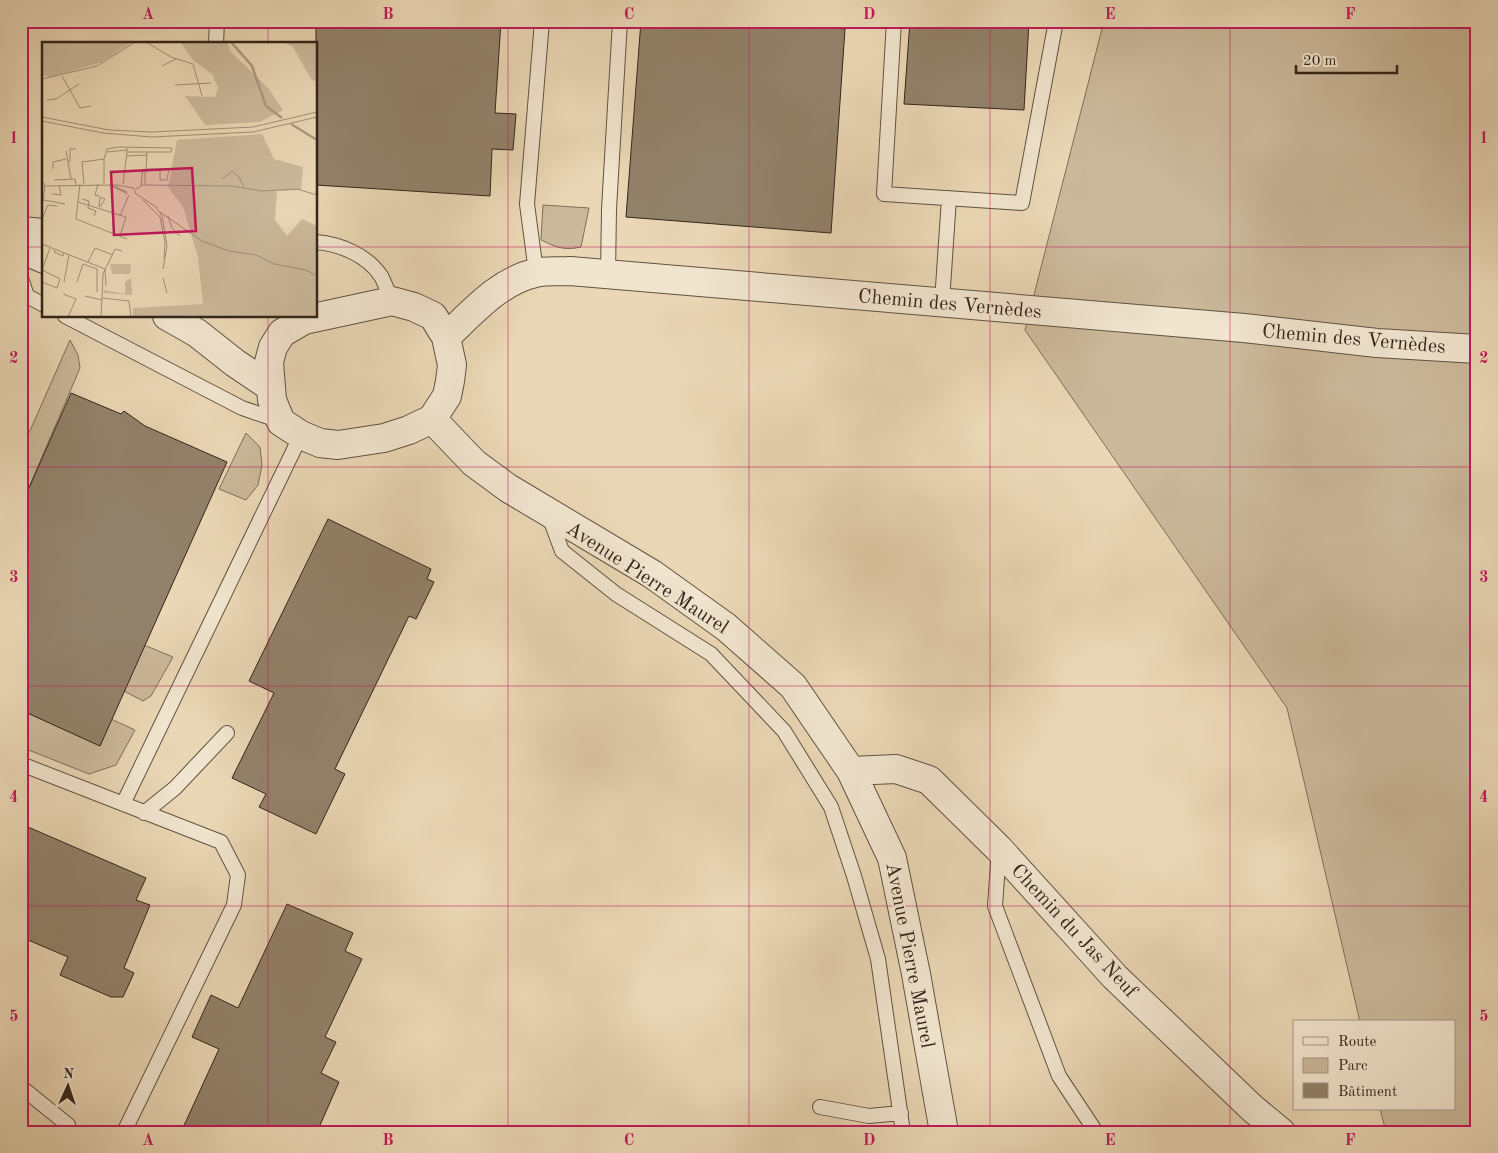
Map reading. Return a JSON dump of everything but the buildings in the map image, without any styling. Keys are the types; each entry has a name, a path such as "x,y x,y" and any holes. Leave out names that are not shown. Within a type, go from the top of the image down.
{"street":[{"path":"21,231 42,233"},
{"path":"21,249 42,258"},
{"name":"Chemin des Vernèdes","path":"446,337 511,282 536,272 570,271 1244,328 1377,343 1477,349"},
{"path":"307,318 282,333 273,347 269,362 269,386 272,400 291,428 320,443 338,445 384,438 409,430 432,419 447,396 452,365 446,337 432,316 414,306 392,301 326,307"},
{"path":"171,318 197,333 235,363 269,386"},
{"name":"Avenue Pierre Maurel","path":"432,419 474,463 508,488 652,574 726,627 793,686 851,771 892,858 916,974 944,1132"},
{"name":"Chemin du Jas Neuf","path":"851,771 896,769 929,780 999,848 1115,977 1252,1108 1281,1132"}],"lane":[{"path":"216,42 217,21"},
{"path":"536,272 527,204 542,21"},
{"path":"608,274 609,209 620,21"},
{"path":"894,21 884,194 1022,203 1056,21"},
{"path":"942,302 949,198"},
{"path":"318,242 346,248 365,260 380,275 392,301"},
{"path":"21,278 27,296 42,304"},
{"path":"69,318 242,408 291,428 123,804"},
{"path":"547,511 562,551 616,594 711,654 784,732 831,807 854,876 878,959 903,1132"},
{"path":"144,813 175,788 227,733"},
{"path":"21,764 221,842 238,875 234,905 124,1132"},
{"path":"999,848 995,906 1059,1076 1096,1132"},
{"path":"21,1087 68,1125 68,1132"},
{"path":"820,1107 869,1116 900,1113"}],"green space":[{"path":"1104,21 1477,21 1477,1132 1386,1132 1380,1110 1456,1110 1456,1020 1360,1020 1287,708 1025,330"},
{"path":"543,205 589,208 581,247 560,248 541,240"},
{"path":"70,340 78,355 80,368 21,506 21,451"},
{"path":"246,433 260,447 262,465 258,485 246,500 219,489"},
{"path":"144,645 173,657 151,696 143,701 124,691"},
{"path":"21,710 100,746 111,719 135,730 116,765 89,774 21,747"}]}
